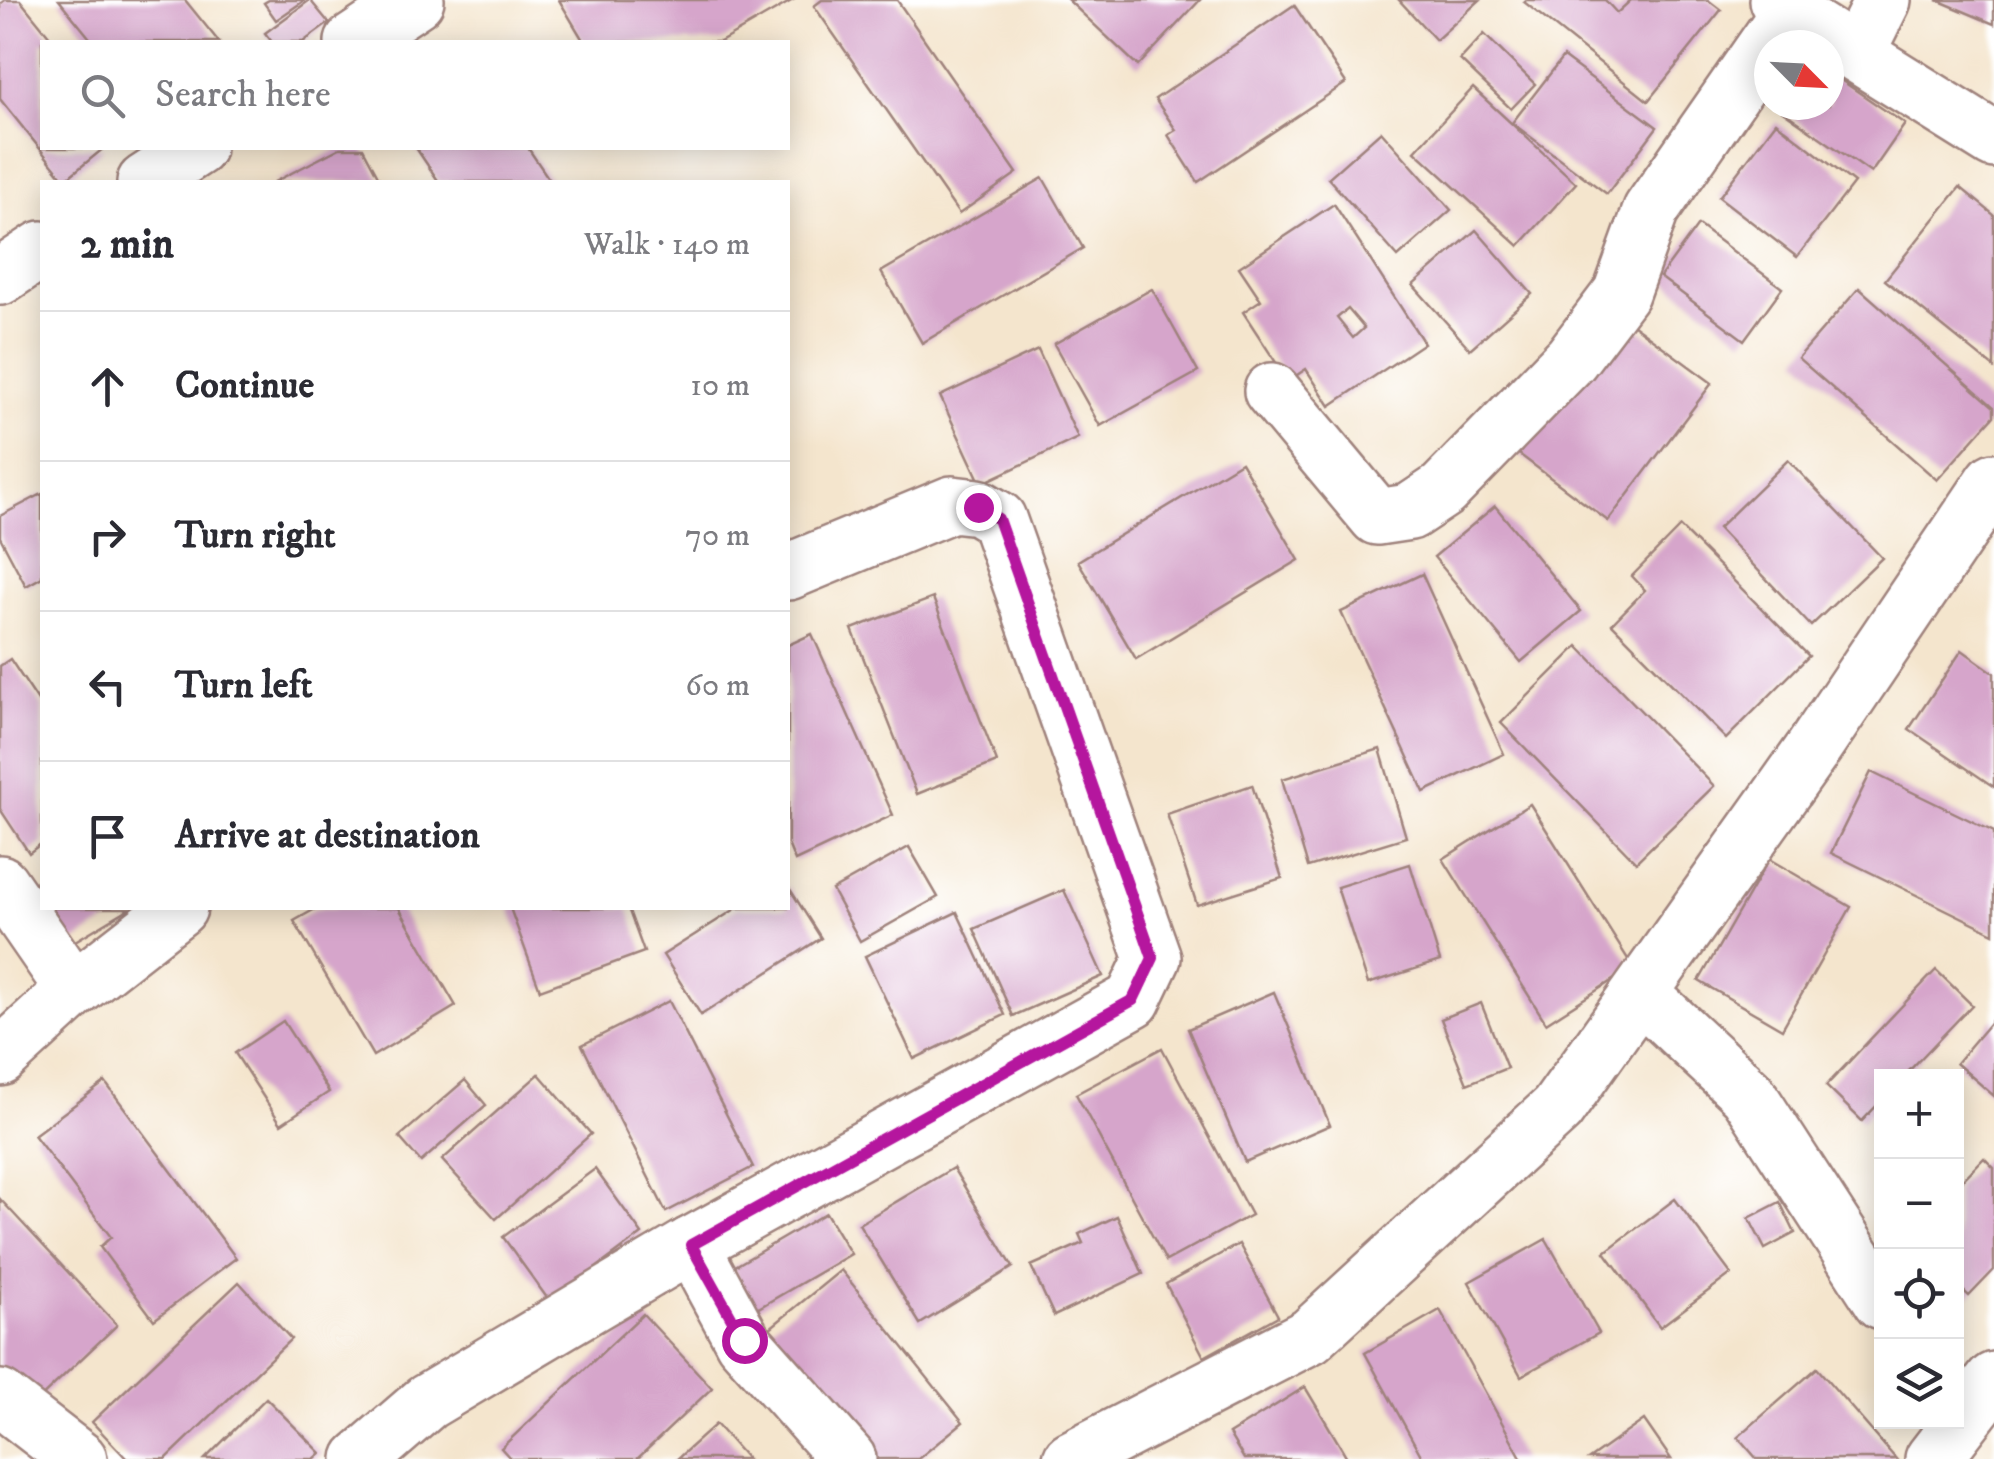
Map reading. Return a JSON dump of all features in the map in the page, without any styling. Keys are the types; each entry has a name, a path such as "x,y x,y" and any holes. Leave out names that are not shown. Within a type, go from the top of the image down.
{"street":[{"path":"356,40 416,0"},
{"path":"1857,52 1883,0"},
{"path":"1272,391 1377,517 1410,512 1443,490 1572,359 1621,293 1650,210 1783,6 1994,140"},
{"path":"147,180 194,150"},
{"path":"0,277 40,250"},
{"path":"1071,1459 1310,1336 1557,1109 1811,752 1994,482"},
{"path":"361,1459 427,1402 691,1245 1133,1000 1153,958 998,519 978,507 952,504 790,571"},
{"path":"0,883 74,990"},
{"path":"0,1058 74,990 175,910"},
{"path":"1641,994 1748,1094 1874,1289"},
{"path":"691,1245 744,1340 848,1459"},
{"path":"1958,1441 1994,1380"},
{"path":"0,1398 79,1459"},
{"path":"408,1459 427,1402"}],"building":[{"path":"20,0 52,40 40,40 40,149 0,99 0,4"},
{"path":"59,0 185,0 217,40 91,40"},
{"path":"305,0 276,20 264,3"},
{"path":"310,0 329,23 306,40 270,40 265,33"},
{"path":"559,0 793,0 723,40 583,40"},
{"path":"822,0 897,0 1017,173 959,214 814,6"},
{"path":"1068,0 1200,0 1138,66"},
{"path":"1399,0 1480,0 1436,40"},
{"path":"1526,0 1605,0 1617,13 1631,0 1708,0 1721,10 1648,101"},
{"path":"1937,0 1994,0 1994,24"},
{"path":"1294,5 1346,83 1198,182 1168,135 1176,130 1155,99"},
{"path":"1484,34 1535,84 1511,109 1460,60"},
{"path":"1563,57 1657,127 1607,194 1512,123"},
{"path":"1844,82 1905,124 1871,173 1795,120 1844,120"},
{"path":"1473,88 1576,183 1519,246 1415,151"},
{"path":"1776,122 1854,183 1797,257 1719,197"},
{"path":"1381,131 1451,210 1398,257 1328,178"},
{"path":"41,150 102,150 65,180"},
{"path":"336,150 364,150 380,180 278,180"},
{"path":"417,150 529,150 550,180 438,180"},
{"path":"1043,178 1083,248 922,343 881,272"},
{"path":"1960,187 1994,215 1994,368 1885,280"},
{"path":"1334,204 1424,343 1330,406 1306,369 1288,381 1243,312 1261,300 1239,267","holes":["1348,309 1364,328 1353,338 1337,318"]},
{"path":"1698,225 1782,288 1744,340 1660,277"},
{"path":"1476,230 1532,294 1470,349 1413,285"},
{"path":"1859,288 1994,407 1994,416 1937,480 1798,358"},
{"path":"1152,289 1198,372 1100,426 1054,344"},
{"path":"1621,316 1712,383 1608,521 1519,454"},
{"path":"1038,350 1078,438 981,484 940,396"},
{"path":"1788,460 1882,558 1811,626 1718,528"},
{"path":"1241,462 1299,560 1136,659 1078,561"},
{"path":"40,495 40,578 26,586 0,537 0,516"},
{"path":"1495,506 1581,611 1521,662 1434,557"},
{"path":"1680,527 1809,656 1726,739 1612,624 1645,590 1632,576"},
{"path":"1422,574 1504,754 1424,792 1341,612"},
{"path":"933,598 997,762 917,794 852,629"},
{"path":"812,634 893,815 795,861 790,849 790,644"},
{"path":"1578,646 1714,786 1636,862 1501,723"},
{"path":"1962,650 1994,673 1994,787 1909,729"},
{"path":"10,659 40,704 40,845 29,853 0,809 0,666"},
{"path":"1380,749 1406,837 1308,867 1282,779"},
{"path":"1871,772 1994,832 1994,933 1831,853"},
{"path":"1252,785 1282,878 1197,905 1167,814"},
{"path":"1530,804 1633,967 1546,1023 1443,859"},
{"path":"909,847 938,897 860,941 832,890"},
{"path":"1769,859 1851,907 1782,1029 1699,981"},
{"path":"1410,864 1440,961 1368,984 1337,887"},
{"path":"790,889 821,938 701,1015 663,955 734,910 790,910"},
{"path":"1064,890 1103,976 1013,1016 974,929"},
{"path":"50,910 127,910 70,944"},
{"path":"313,910 400,910 456,1006 373,1056 294,921"},
{"path":"511,910 629,910 644,952 540,990"},
{"path":"957,912 1005,1015 914,1059 865,956"},
{"path":"1936,970 1972,1005 1911,1069 1874,1069 1874,1108 1862,1121 1826,1086"},
{"path":"1274,992 1330,1125 1245,1162 1188,1029"},
{"path":"669,1001 753,1167 666,1212 582,1045"},
{"path":"1481,1003 1507,1068 1467,1084 1441,1019"},
{"path":"1994,1018 1994,1096 1956,1063"},
{"path":"283,1021 329,1092 281,1124 235,1053"},
{"path":"1162,1048 1251,1215 1166,1261 1076,1094"},
{"path":"539,1074 591,1134 496,1219 442,1160"},
{"path":"465,1080 486,1105 421,1162 399,1137"},
{"path":"105,1082 236,1258 154,1320 100,1247 111,1237 34,1135"},
{"path":"1984,1158 1994,1168 1994,1270 1969,1296 1964,1291 1964,1179"},
{"path":"953,1168 1013,1267 920,1324 859,1224"},
{"path":"595,1169 642,1234 550,1302 503,1237"},
{"path":"0,1199 117,1325 33,1405 0,1368"},
{"path":"1675,1199 1731,1274 1660,1327 1605,1252"},
{"path":"1780,1202 1795,1233 1765,1249 1749,1218"},
{"path":"826,1213 851,1254 755,1310 732,1268"},
{"path":"1117,1216 1143,1274 1054,1316 1031,1266 1083,1243 1079,1234"},
{"path":"1546,1239 1599,1333 1521,1376 1469,1282"},
{"path":"1239,1244 1278,1316 1204,1357 1166,1284"},
{"path":"841,1270 963,1422 918,1459 873,1459 769,1329"},
{"path":"239,1282 291,1339 166,1459 127,1459 92,1422"},
{"path":"1440,1310 1522,1459 1423,1459 1365,1353"},
{"path":"643,1314 712,1388 637,1459 511,1459 501,1448"},
{"path":"1817,1368 1896,1459 1757,1459 1738,1437"},
{"path":"1305,1387 1348,1459 1244,1459 1229,1434"},
{"path":"266,1398 321,1453 314,1459 205,1459"},
{"path":"1644,1420 1671,1459 1589,1459"},
{"path":"716,1424 747,1459 677,1459"}],"route":[{"path":"744,1340 691,1245 1133,1000 1153,958 998,519 978,507"}]}
